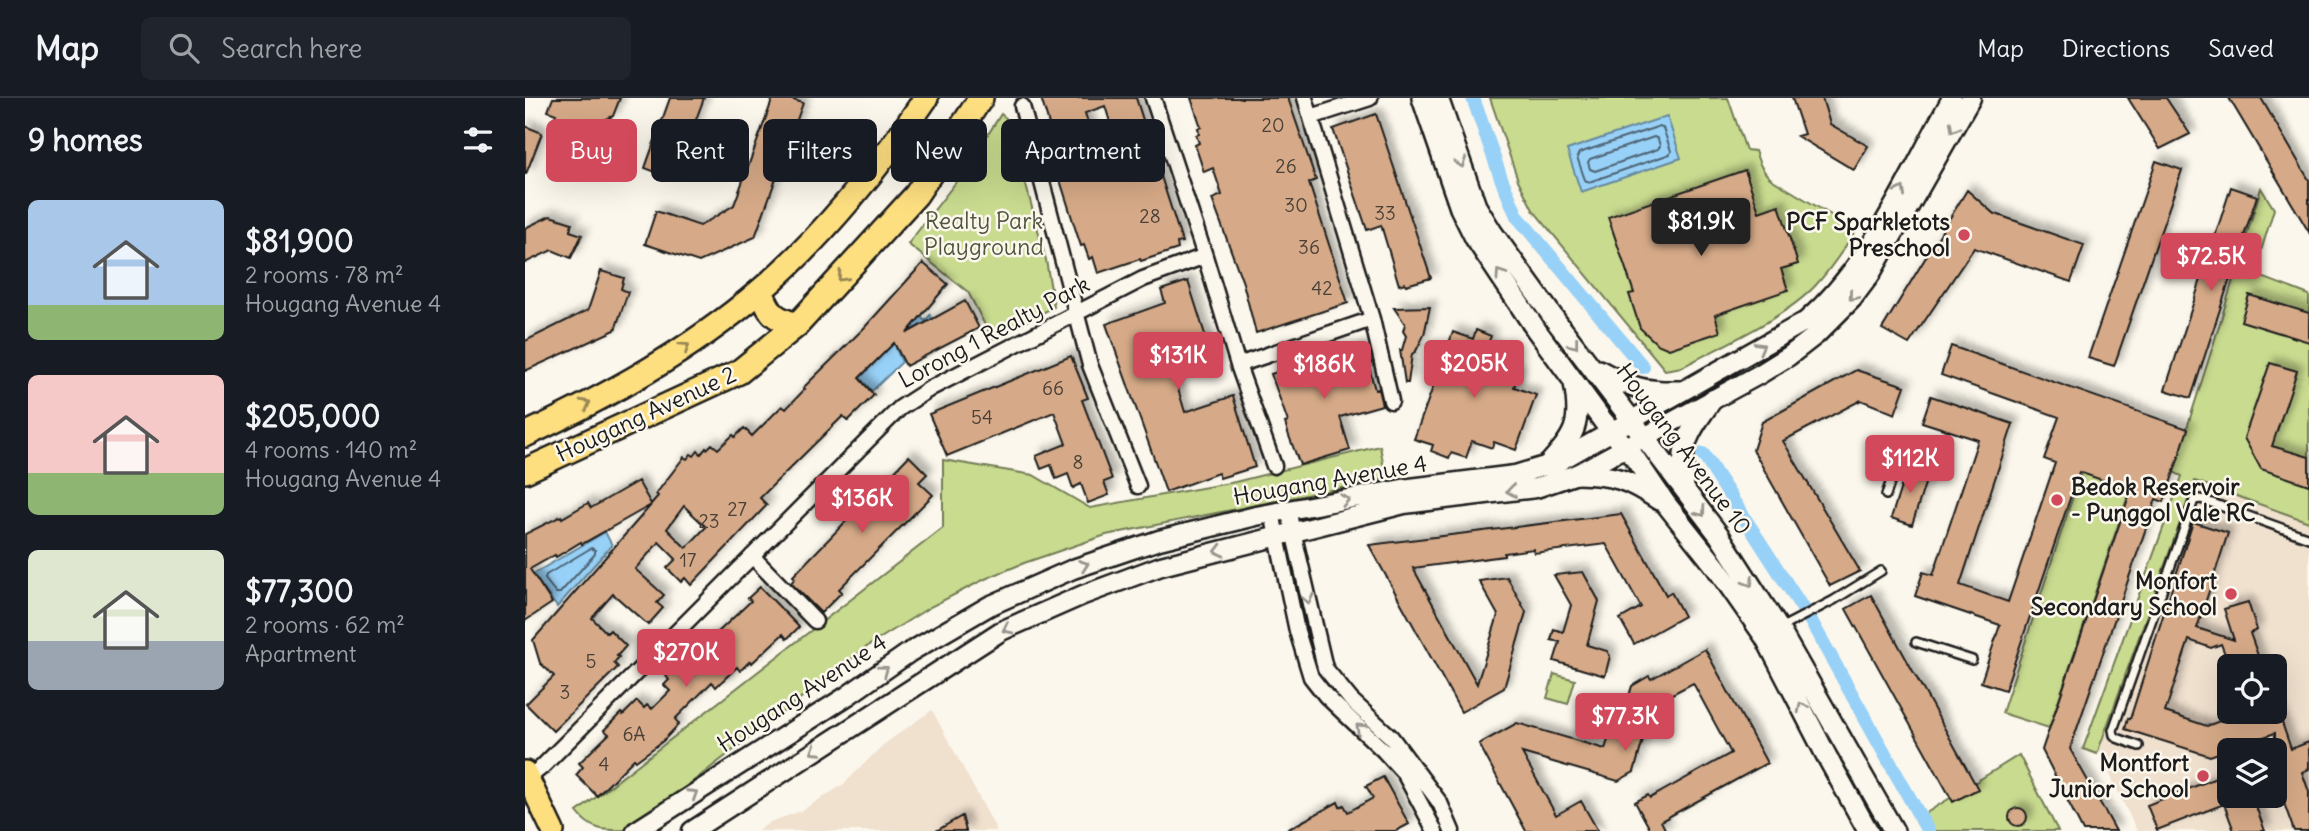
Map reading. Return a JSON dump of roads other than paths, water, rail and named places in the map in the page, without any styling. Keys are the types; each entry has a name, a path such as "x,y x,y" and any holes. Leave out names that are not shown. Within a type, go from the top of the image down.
{"highway":[{"name":"Hougang Avenue 2","path":"525,435 652,370 761,291 830,220 903,133 926,98"},
{"name":"Hougang Avenue 2","path":"525,471 739,372 797,325 916,195 981,98"},
{"path":"761,291 769,312 780,320 797,325"}],"main road":[{"name":"Hougang Avenue 10","path":"1422,98 1460,208 1475,238 1538,331 1666,504 1717,567 1778,630 1826,755 1868,831"},
{"name":"Hougang Avenue 10","path":"1438,98 1476,206 1501,247 1719,535 1778,630 1894,831"},
{"path":"1591,366 1633,387 1651,392 1681,391"},
{"path":"1547,466 1563,449 1575,430 1578,404 1574,380"},
{"path":"1684,489 1682,462 1685,446 1691,428 1712,400"},
{"path":"1577,474 1618,478 1630,482 1666,504"},
{"path":"526,775 555,829"}],"street":[{"path":"1304,98 1372,319 1391,401"},
{"path":"1311,117 1370,98"},
{"name":"Hougang Avenue 4","path":"1931,153 1952,98"},
{"name":"Hougang Avenue 4","path":"692,831 1001,631 1083,594 1161,566 1404,504 1536,488 1577,474 1789,356 1816,335 1858,291 1931,153 1971,98"},
{"path":"1156,99 1238,365 1274,466"},
{"path":"1022,106 1090,365 1138,486"},
{"name":"Hougang Avenue 4","path":"636,831 848,696 909,652 989,606 1073,569 1159,540 1280,512 1402,489 1515,475 1558,462 1806,321 1843,285 1885,236"},
{"name":"Lorong 1 Realty Park","path":"526,775 542,767 908,403 931,388 1143,279 1205,256"},
{"path":"1238,365 1372,319"},
{"path":"1280,512 1325,668 1351,700 1391,737 1440,803 1452,831"},
{"path":"1285,535 1297,631 1311,677 1326,696 1404,773 1436,831"},
{"path":"753,556 815,621"}],"lane":[{"path":"1886,495 1902,447"},
{"path":"2139,746 2117,738 2113,730 2194,500 2201,499 2309,538"},
{"path":"1778,630 1881,571"},
{"path":"1916,642 1972,660"},
{"path":"1384,751 1391,737"}],"water":[{"path":"1667,116 1681,158 1581,192 1567,150"},
{"path":"930,315 935,324 896,349 902,362 872,391 860,378 920,316 925,321"},
{"path":"605,532 612,545 557,607 533,574"}],"waterway":[{"path":"1473,98 1517,216 1643,367"},
{"path":"1703,454 1812,623 1928,831"}],"place":[{"name":"PCF Sparkletots Preschool","path":"1964,235"},
{"name":"Bedok Reservoir - Punggol Vale RC","path":"2057,500"},
{"name":"Monfort Secondary School","path":"2231,594"},
{"name":"Montfort Junior School","path":"2203,776"}],"park label":[{"name":"Realty Park Playground","path":"984,234"}]}
